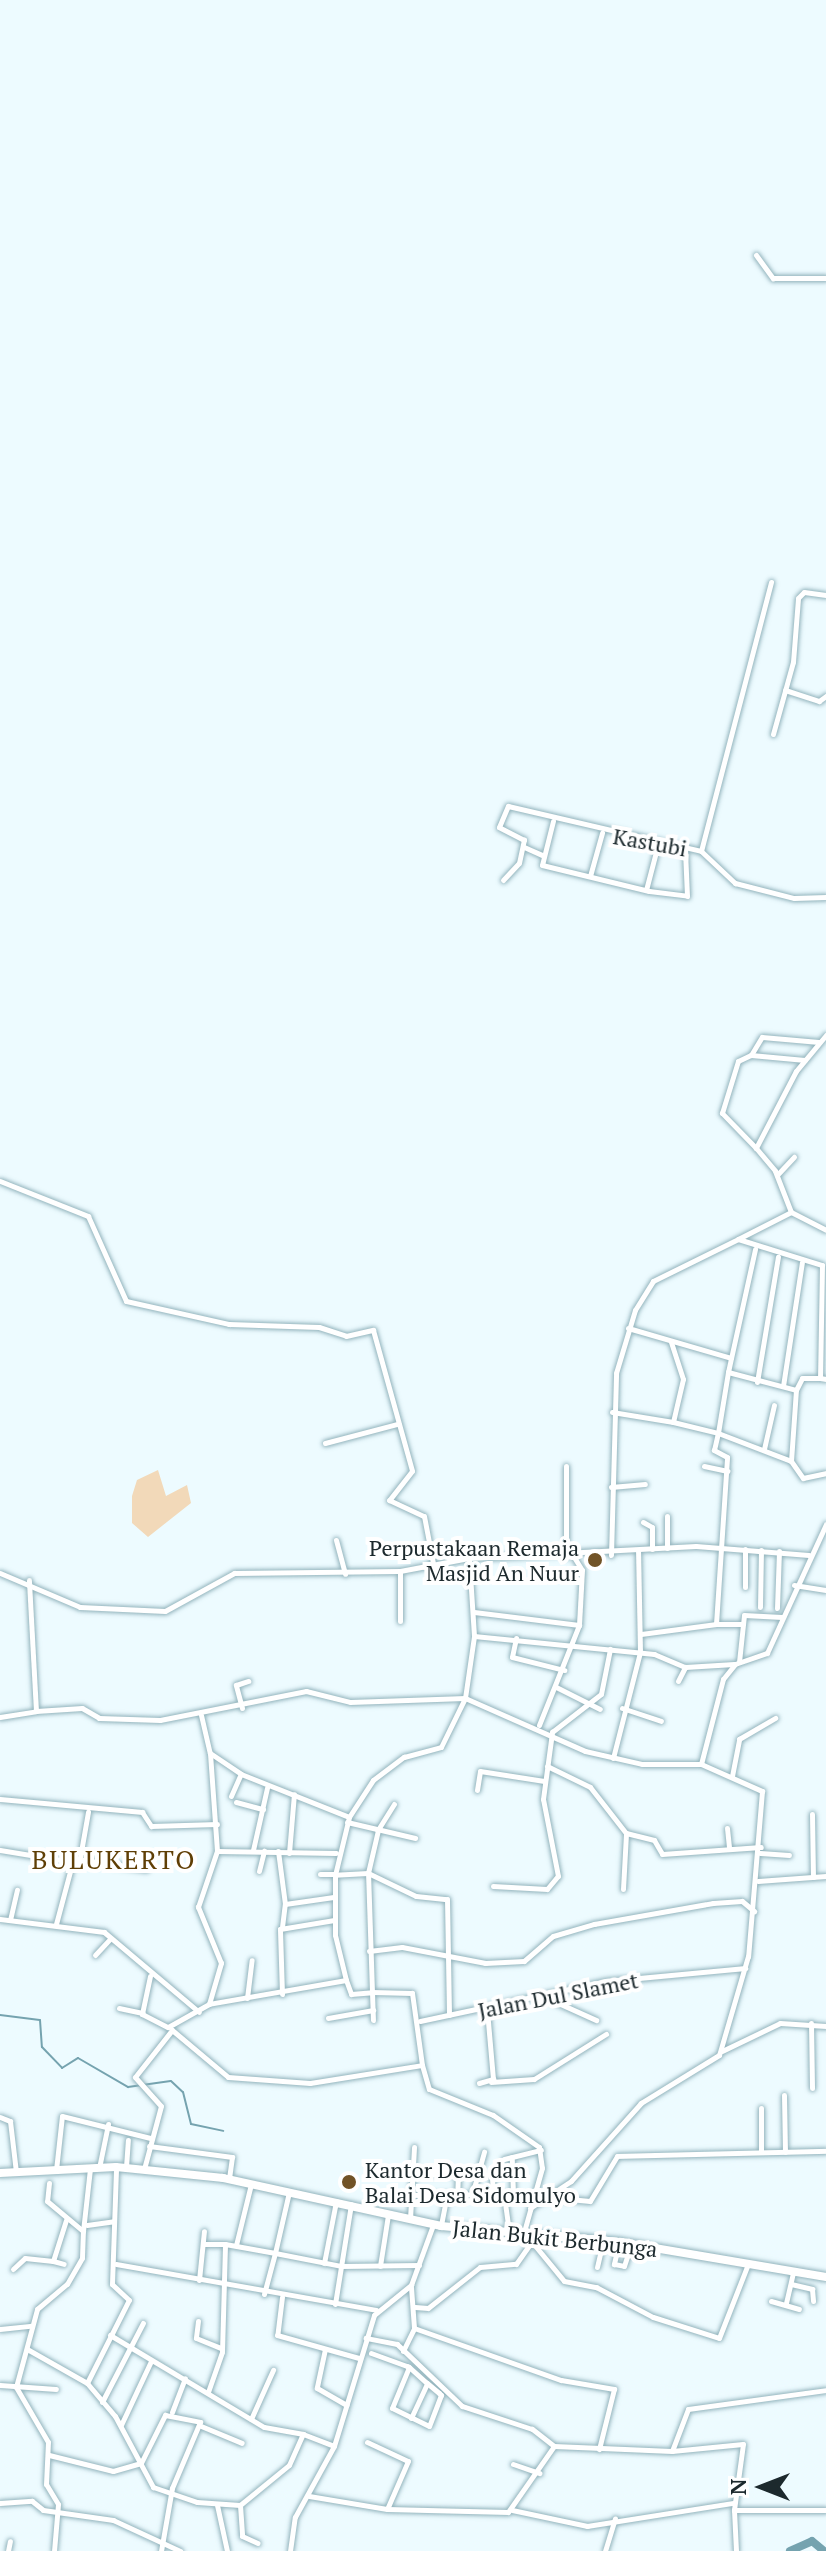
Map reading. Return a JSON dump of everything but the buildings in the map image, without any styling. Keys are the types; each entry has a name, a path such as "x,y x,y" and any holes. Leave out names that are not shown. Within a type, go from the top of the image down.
{"main road":[{"name":"Jalan Bukit Berbunga","path":"0,2173 116,2167 229,2179 351,2203 437,2225 534,2239 619,2242 826,2277"}],"street":[{"path":"756,255 773,278 826,278"},
{"path":"701,851 771,582"},
{"path":"773,734 785,690 799,595 826,595"},
{"path":"785,690 819,701 826,696"},
{"name":"Kastubi","path":"524,847 523,837 499,827 508,806 602,833 701,851 730,882 796,899 826,897"},
{"path":"553,821 542,855 542,865 646,890 687,896 685,850"},
{"path":"590,876 602,833"},
{"path":"646,890 658,844"},
{"path":"503,880 524,847 542,855"},
{"path":"756,1148 806,1060 826,1035"},
{"path":"819,1042 762,1037 751,1055 734,1071 722,1113 777,1175 791,1212 826,1230"},
{"path":"751,1055 806,1060"},
{"path":"777,1175 794,1157"},
{"path":"0,1181 88,1216 126,1301 229,1324 319,1327 346,1336 373,1330 412,1471 389,1500 424,1516 433,1563"},
{"path":"611,1555 612,1412 628,1328 653,1281 791,1212"},
{"path":"738,1239 755,1249 825,1270 823,1378 801,1379 796,1390 791,1461"},
{"path":"716,1624 727,1471 726,1455 714,1450 755,1249"},
{"path":"757,1382 778,1257"},
{"path":"783,1386 802,1262"},
{"path":"628,1328 731,1358"},
{"path":"671,1341 683,1379 673,1422"},
{"path":"728,1372 796,1390"},
{"path":"764,1449 774,1405"},
{"path":"612,1412 718,1433 791,1461 803,1478 826,1473"},
{"path":"325,1443 397,1424"},
{"path":"566,1466 566,1556"},
{"path":"704,1466 727,1471"},
{"path":"611,1487 645,1484"},
{"path":"667,1516 667,1548"},
{"path":"643,1522 652,1527 652,1549"},
{"path":"474,1636 640,1652 685,1667 737,1663 766,1655 794,1585 809,1555 822,1538 826,1524"},
{"path":"336,1540 345,1574"},
{"path":"0,1573 29,1580 80,1607 165,1611 234,1573 400,1571 469,1558 574,1557 667,1548 745,1549 809,1555"},
{"path":"745,1549 745,1587"},
{"path":"613,1758 622,1708 640,1652 638,1550"},
{"path":"760,1607 761,1550"},
{"path":"777,1608 779,1551"},
{"path":"539,1725 564,1670 579,1625 583,1580 574,1557"},
{"path":"469,1558 474,1636 465,1698 444,1743 384,1770 348,1819 336,1853 334,1920 351,1994 407,1989 420,2021 422,2065 429,2089 493,2115 541,2150"},
{"path":"400,1571 400,1621"},
{"path":"29,1580 36,1711"},
{"path":"794,1585 826,1590"},
{"path":"474,1612 579,1625"},
{"path":"701,1764 719,1690 737,1663 741,1624 745,1615 782,1617"},
{"path":"641,1634 716,1624 741,1624"},
{"path":"516,1638 512,1657 564,1670"},
{"path":"493,1886 547,1889 558,1876 544,1781 552,1732 602,1691 610,1649"},
{"path":"678,1681 685,1667"},
{"path":"242,1708 236,1685 248,1681"},
{"path":"556,1687 600,1709"},
{"path":"0,1717 82,1708 119,1721 201,1715 306,1691 350,1702 465,1698 539,1725 613,1758 701,1764 732,1776 764,1795 758,1881 751,1911 746,1962 721,2051"},
{"path":"622,1708 661,1721"},
{"path":"201,1715 210,1753 217,1851 198,1907 221,1963 209,2004"},
{"path":"732,1776 739,1739 775,1718"},
{"path":"210,1753 267,1788 294,1794 378,1830 415,1838"},
{"path":"547,1766 590,1787 626,1833 654,1840 663,1854 758,1848 789,1855"},
{"path":"477,1790 480,1771 544,1781"},
{"path":"231,1796 241,1774"},
{"path":"253,1850 267,1788"},
{"path":"289,1853 294,1794"},
{"path":"0,1799 88,1812 142,1812 151,1826 217,1824"},
{"path":"236,1802 263,1809"},
{"path":"373,2020 368,1873 378,1830 394,1804"},
{"path":"83,1860 88,1812"},
{"path":"812,1814 813,1877"},
{"path":"727,1828 729,1848"},
{"path":"623,1889 626,1833"},
{"path":"0,1850 72,1863 83,1860 146,1869"},
{"path":"217,1851 336,1853"},
{"path":"259,1871 264,1851"},
{"path":"278,1851 285,1904 282,1994"},
{"path":"56,1924 72,1863"},
{"path":"320,1874 368,1873 416,1896 447,1899 449,2015"},
{"path":"758,1881 826,1876"},
{"path":"10,1920 17,1890"},
{"path":"285,1904 334,1897"},
{"path":"369,1951 524,1961 553,1936 594,1924 713,1903 744,1901 751,1911"},
{"path":"0,1919 56,1924 110,1939 150,1976 199,2012"},
{"path":"282,1927 334,1920"},
{"path":"95,1955 110,1939"},
{"path":"247,1998 252,1960"},
{"name":"Jalan Dul Slamet","path":"420,2021 487,2011 607,1981 746,1962"},
{"path":"142,2013 150,1976"},
{"path":"144,2169 160,2102 137,2085 170,2028 209,2004 282,1994 299,1984 346,1980"},
{"path":"546,1997 596,2020"},
{"path":"119,2008 142,2013 170,2028 228,2077 310,2083 422,2065"},
{"path":"328,2018 373,2010"},
{"path":"487,2011 491,2082"},
{"path":"530,2208 571,2181 641,2103 721,2051 780,2023 826,2026"},
{"path":"811,2023 812,2088"},
{"path":"479,2083 534,2079 606,2034"},
{"path":"784,2095 785,2152"},
{"path":"761,2108 761,2152"},
{"path":"56,2171 61,2116 108,2124 150,2138"},
{"path":"0,2117 10,2121 16,2173"},
{"path":"54,2551 58,2511 46,2484 49,2455 16,2387 30,2326 82,2258 94,2168 108,2124"},
{"path":"126,2168 128,2140"},
{"path":"149,2146 232,2157 229,2179"},
{"path":"410,2220 410,2195 416,2175 414,2147"},
{"path":"504,2159 541,2150"},
{"path":"523,2235 541,2150"},
{"path":"547,2196 590,2201 617,2156 826,2151"},
{"path":"472,2195 484,2152"},
{"path":"410,2195 446,2199 514,2193 512,2157"},
{"path":"87,2383 129,2300 112,2285 116,2264 116,2167"},
{"path":"416,2175 458,2173 457,2198"},
{"path":"492,2177 493,2195"},
{"path":"49,2183 47,2200 66,2220 85,2228 114,2221"},
{"path":"236,2245 252,2183"},
{"path":"264,2294 289,2191"},
{"path":"504,2196 509,2234"},
{"path":"403,2351 414,2328 415,2307 411,2285 446,2199"},
{"path":"324,2263 336,2200"},
{"path":"335,2304 351,2203"},
{"path":"380,2266 389,2214"},
{"path":"53,2261 66,2220"},
{"path":"199,2280 204,2231"},
{"path":"415,2307 428,2308 480,2267 516,2264 534,2239 564,2281 596,2287 653,2317 719,2338 748,2263"},
{"path":"597,2267 603,2240"},
{"path":"619,2242 614,2264 624,2266 628,2254"},
{"path":"203,2244 236,2245 341,2266 419,2265"},
{"path":"208,2392 221,2348 225,2244"},
{"path":"13,2269 25,2258 64,2264"},
{"path":"116,2264 224,2283 264,2294 376,2310"},
{"path":"786,2303 793,2273"},
{"path":"791,2284 812,2289 813,2301"},
{"path":"290,2551 293,2522 334,2446 376,2310 411,2285"},
{"path":"282,2297 277,2335 359,2358"},
{"path":"771,2301 799,2309"},
{"path":"198,2321 196,2338 221,2348"},
{"path":"102,2402 143,2323"},
{"path":"0,2329 30,2326"},
{"path":"414,2328 561,2380 613,2388 599,2449"},
{"path":"110,2335 283,2435 292,2428 334,2446"},
{"path":"366,2338 403,2351 462,2406 532,2429 554,2446 672,2451 744,2444 734,2507 736,2551"},
{"path":"27,2349 87,2383 121,2425 153,2487 172,2488 217,2505 240,2505 289,2465 303,2434"},
{"path":"325,2349 317,2388 347,2406"},
{"path":"362,2350 409,2367 442,2400 429,2426 392,2408 409,2367"},
{"path":"121,2425 151,2361"},
{"path":"251,2419 273,2370"},
{"path":"49,2455 109,2471 141,2463 172,2412 185,2378"},
{"path":"411,2418 427,2383"},
{"path":"0,2385 56,2389"},
{"path":"672,2451 688,2409 826,2390"},
{"path":"172,2412 242,2443"},
{"path":"161,2551 172,2488 201,2426"},
{"path":"367,2442 408,2461 387,2509"},
{"path":"512,2510 554,2446"},
{"path":"513,2464 539,2473"},
{"path":"309,2496 387,2509 512,2510 587,2526 615,2519 734,2507 826,2510"},
{"path":"0,2503 32,2501 58,2511 113,2520 180,2551"},
{"path":"217,2505 227,2551"},
{"path":"240,2505 242,2536 258,2543"},
{"path":"605,2551 615,2519"},
{"path":"8,2551 10,2541"}],"shaded area":[{"path":"158,1470 166,1496 187,1485 191,1503 148,1537 132,1523 132,1496 137,1480"}],"waterway":[{"path":"0,2015 40,2020 42,2047 62,2068 78,2058 128,2087 171,2081 183,2092 191,2124 223,2131"},
{"path":"790,2551 812,2541 824,2551"}],"place":[{"name":"Perpustakaan Remaja Masjid An Nuur","path":"595,1560"},
{"name":"Kantor Desa dan Balai Desa Sidomulyo","path":"349,2182"}],"district":[{"name":"BULUKERTO","path":"114,1860"}]}
